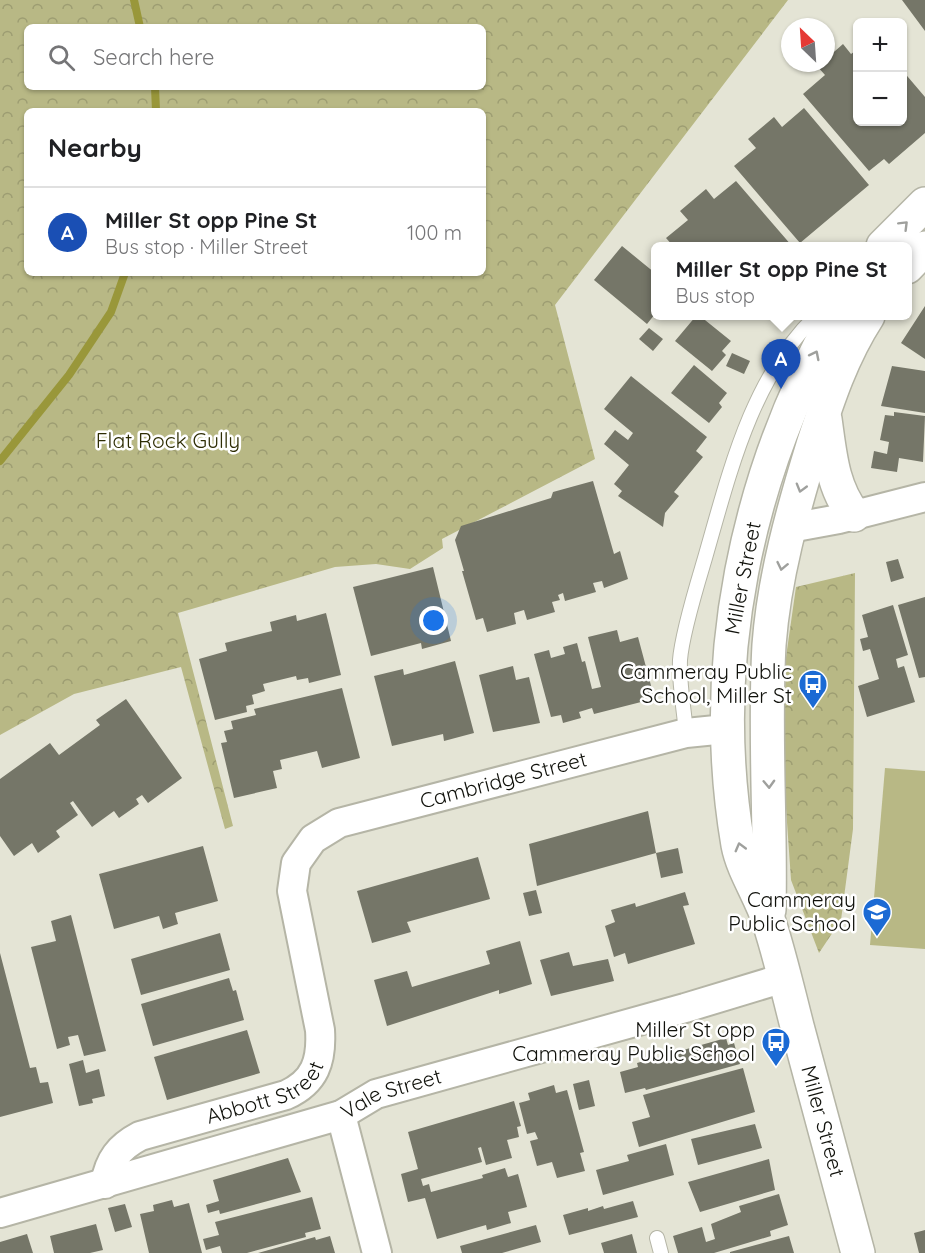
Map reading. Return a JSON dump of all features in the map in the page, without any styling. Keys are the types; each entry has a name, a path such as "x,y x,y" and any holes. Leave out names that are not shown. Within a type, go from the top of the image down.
{"main road":[{"path":"887,242 925,204"},
{"path":"912,262 925,248"},
{"name":"Miller Street","path":"833,320 812,357 759,497 735,605 728,667 726,729 731,799 739,849 769,921 858,1253"},
{"name":"Miller Street","path":"769,921 771,843 766,725 773,615 790,528 830,389 865,320"},
{"path":"824,412 835,481 855,515"},
{"path":"750,534 790,528"},
{"path":"726,729 766,725"}],"street":[{"path":"790,528 855,515 925,497"},
{"name":"Cambridge Street","path":"296,863 313,839 339,823 686,733 726,729"},
{"name":"Abbott Street","path":"105,1184 114,1156 133,1140 286,1095 299,1089 318,1066 321,1049 320,1030 292,891 296,863"},
{"name":"Vale Street","path":"0,1213 341,1115 376,1094 784,978"},
{"path":"341,1115 376,1253"}],"lane":[{"path":"686,733 680,660 698,582 724,495 747,427 774,369 812,320"},
{"path":"657,1238 661,1253"}],"green space":[{"name":"Flat Rock Gully","path":"0,0 788,0 555,305 595,459 442,539 443,548 410,569 376,564 335,567 178,613 233,826 225,829 181,667 74,694 0,735"},
{"path":"855,573 853,829 841,920 819,953 791,880 783,765 786,657 796,587"},
{"path":"885,768 925,771 925,949 870,945"}],"building":[{"path":"902,0 925,0 925,31"},
{"path":"843,44 851,54 853,53 853,126 907,126 907,76 925,97 925,133 889,164 884,159 869,171 803,94 825,75 822,72 835,72 835,51"},
{"path":"804,108 869,185 801,242 734,166 756,148 748,139 774,117 782,127"},
{"path":"736,181 789,242 670,242 666,238 688,220 680,211 706,189 714,199"},
{"path":"622,246 651,270 651,319 647,324 594,280"},
{"path":"925,306 925,359 901,343"},
{"path":"693,320 705,320 731,341 722,351 726,355 712,371 675,341"},
{"path":"649,328 663,339 653,351 639,339"},
{"path":"732,353 750,361 744,374 726,366"},
{"path":"694,365 727,393 719,403 722,407 709,423 671,393"},
{"path":"892,366 925,371 925,413 881,406"},
{"path":"631,376 707,437 696,451 703,457 674,492 679,496 665,513 663,527 618,496 622,491 614,484 629,465 604,444 615,430 628,440 633,433 604,409"},
{"path":"894,412 925,416 923,462 899,458 897,472 871,468 874,451 887,454 889,442 880,440 885,415 894,416"},
{"path":"593,481 614,554 620,551 628,579 604,588 602,581 593,583 596,592 565,601 563,593 558,595 560,600 552,602 555,612 527,620 524,610 514,613 516,624 487,632 483,618 476,620 462,571 464,571 455,540 461,526 551,498 553,492"},
{"path":"898,559 904,578 891,582 886,562"},
{"path":"433,567 451,641 422,649 421,643 371,656 353,587"},
{"path":"925,597 925,677 919,678 898,605"},
{"path":"893,605 908,655 896,659 898,668 904,666 915,702 867,717 858,686 879,679 870,649 863,651 860,639 868,637 862,615"},
{"path":"326,613 341,675 309,683 308,678 297,680 296,676 263,684 265,691 252,695 254,704 246,706 247,712 215,720 199,659 227,651 225,643 272,631 270,622 296,615 297,621"},
{"path":"617,630 620,642 638,637 653,693 643,695 645,701 594,714 592,708 579,712 581,718 563,723 561,715 551,717 534,654 549,650 551,658 565,654 563,647 577,643 582,662 585,661 592,689 601,687 588,637"},
{"path":"455,661 474,733 444,741 443,734 392,746 374,676 403,669 404,675"},
{"path":"513,666 516,680 529,677 540,723 493,732 479,675"},
{"path":"342,688 360,758 322,768 317,751 280,760 282,769 273,771 277,788 234,798 221,743 227,742 224,731 233,729 231,721 256,715 254,709"},
{"path":"126,699 182,778 148,803 142,795 136,799 139,804 119,818 114,811 92,827 73,801 70,803 78,815 56,831 60,837 38,853 32,843 14,856 0,836 0,779 50,743 59,755 100,725 96,720"},
{"path":"648,811 656,853 537,886 529,844"},
{"path":"203,846 218,901 175,913 178,924 163,929 159,916 114,929 99,874"},
{"path":"678,848 683,873 661,878 656,853"},
{"path":"478,857 490,899 407,922 411,932 372,943 357,891"},
{"path":"536,890 542,913 529,916 523,893"},
{"path":"685,892 689,905 683,906 695,944 628,964 625,953 614,957 605,926 615,922 611,910 635,903 636,907"},
{"path":"71,915 106,1051 84,1056 78,1035 68,1037 70,1045 57,1049 31,947 56,941 51,921"},
{"path":"220,933 230,970 141,995 131,959"},
{"path":"520,941 532,984 499,994 499,990 387,1026 374,980 407,971 412,987 490,964 486,951"},
{"path":"569,952 573,966 608,959 614,981 551,996 540,960"},
{"path":"0,953 30,1068 36,1067 40,1083 48,1082 53,1103 0,1117"},
{"path":"229,978 233,991 236,990 244,1020 153,1046 141,1004"},
{"path":"247,1030 260,1073 167,1100 154,1057"},
{"path":"726,1038 728,1045 734,1043 740,1064 646,1090 645,1088 625,1093 620,1072 638,1067 637,1063"},
{"path":"83,1060 86,1073 99,1069 105,1096 92,1099 93,1103 79,1106 69,1064"},
{"path":"743,1068 755,1112 639,1147 632,1122 650,1117 643,1095"},
{"path":"589,1080 595,1106 579,1110 573,1084"},
{"path":"554,1085 556,1093 567,1090 584,1152 580,1153 585,1171 557,1178 552,1162 537,1166 530,1141 538,1139 535,1132 527,1134 519,1103 530,1100 528,1093"},
{"path":"514,1101 521,1126 517,1127 519,1137 507,1140 512,1158 486,1165 481,1147 478,1148 482,1162 421,1179 423,1186 429,1184 431,1192 483,1178 482,1175 505,1168 508,1177 518,1174 527,1207 508,1212 511,1223 487,1230 486,1225 437,1239 425,1198 408,1202 401,1174 418,1169 408,1132"},
{"path":"755,1124 762,1148 698,1165 691,1139"},
{"path":"666,1144 674,1175 603,1195 596,1170 629,1161 627,1155"},
{"path":"288,1158 301,1192 220,1214 219,1210 208,1213 206,1205 219,1201 213,1180"},
{"path":"769,1159 775,1190 700,1212 688,1182"},
{"path":"779,1194 788,1225 770,1231 771,1236 714,1253 678,1253 673,1236 702,1227 706,1242 715,1239 711,1224 741,1212 739,1206"},
{"path":"312,1197 321,1229 305,1233 306,1237 247,1253 222,1253 220,1246 206,1250 203,1239 219,1235 215,1222"},
{"path":"172,1200 174,1207 189,1203 202,1253 149,1253 140,1214 154,1211 153,1205"},
{"path":"633,1201 638,1217 569,1235 563,1215 588,1208 588,1211 603,1206 604,1209"},
{"path":"125,1204 132,1227 115,1232 108,1208"},
{"path":"96,1224 103,1250 90,1253 54,1253 50,1236"},
{"path":"536,1225 541,1242 502,1253 462,1253 460,1246"},
{"path":"925,1230 925,1253 919,1253 914,1233"},
{"path":"27,1234 33,1253 0,1253 0,1242"},
{"path":"632,1234 637,1253 604,1253 601,1243"},
{"path":"330,1236 335,1253 258,1253 315,1237 316,1240"},
{"path":"789,1236 794,1253 730,1253 730,1252"}],"waterway":[{"path":"134,0 139,24"},
{"path":"155,90 156,108"},
{"path":"0,461 69,375 111,312 124,276"}],"place":[{"name":"Miller St opp Pine St","path":"781,389"},
{"name":"Cammeray Public School, Miller St","path":"813,710"},
{"name":"Cammeray Public School","path":"877,938"},
{"name":"Miller St opp Cammeray Public School","path":"776,1068"}]}
